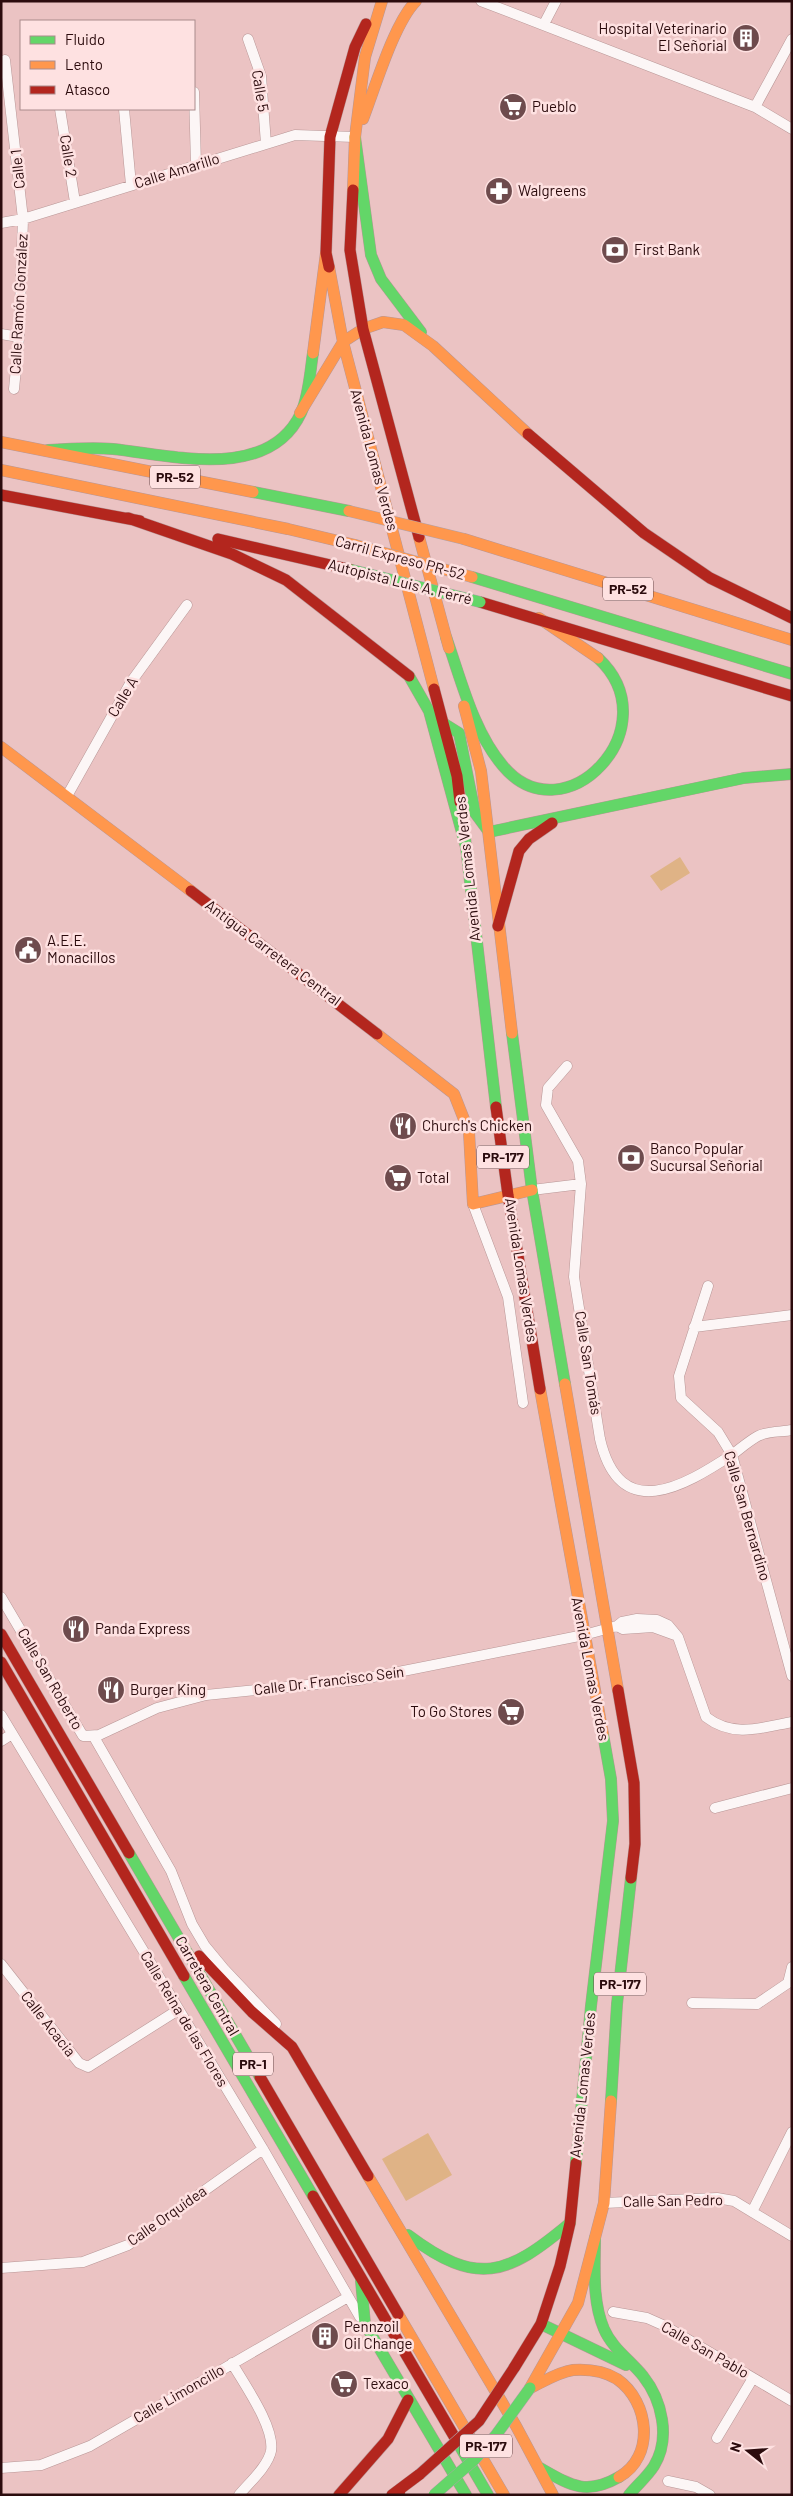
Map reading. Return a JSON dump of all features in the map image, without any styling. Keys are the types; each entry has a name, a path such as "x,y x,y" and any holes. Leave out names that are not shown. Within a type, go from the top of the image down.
{"main road":[{"name":"Avenida Lomas Verdes","path":"377,1 355,46 330,138 326,253 343,342 457,776 474,930 508,1194 555,1479 611,1779 613,1822 591,2006 570,2223 560,2266 541,2324 479,2421 397,2493"},
{"name":"Avenida Lomas Verdes","path":"382,1 368,42 356,137 350,250 363,329 481,771 498,926 532,1190 613,1628 634,1782 636,1823 617,2004 604,2203 578,2303 530,2388 496,2435 475,2459 434,2495"},
{"path":"416,1 407,10 399,27 356,137 373,261 388,291 433,346"},
{"path":"300,413 311,370 326,253"},
{"path":"48,450 111,449 183,458 239,459 273,445 284,436 343,342 363,329 383,322 404,325 433,346 542,447 644,533 710,578 792,618"},
{"name":"PR-52","path":"1,442 349,511 464,539 792,640"},
{"name":"Carril Expreso PR-52","path":"1,470 288,529 355,546 472,577 792,674"},
{"name":"Autopista Luis A. Ferré","path":"1,495 128,518 480,602 539,618 792,696"},
{"path":"128,518 232,554 286,580 405,671 417,687 429,711 466,851"},
{"path":"446,637 487,742 498,761 521,782 543,788 564,788 591,777 608,761 622,733 625,712 623,699 615,679 602,662 539,618"},
{"path":"443,723 459,733 475,813 489,832 744,778 792,774"},
{"name":"Antigua Carretera Central","path":"1,747 306,978 454,1094 469,1132 473,1204"},
{"path":"498,926 520,851 533,836 562,816"},
{"path":"473,1204 508,1194 532,1190"},
{"name":"Carretera Central","path":"1,1634 504,2495"},
{"name":"Carretera Central","path":"1,1662 488,2495"},
{"path":"169,1921 182,1932 213,1973 292,2047 516,2426 536,2466 554,2495"},
{"path":"398,2227 437,2258 457,2266 485,2269 512,2264 526,2258 539,2250 570,2223"},
{"path":"595,2238 598,2310 609,2338 650,2386 659,2405 663,2434 656,2463 629,2495"},
{"path":"360,2275 365,2324 408,2400 466,2495"},
{"path":"541,2324 635,2368"},
{"path":"530,2388 573,2370 602,2372 623,2383 634,2395 645,2424 644,2438 639,2456 625,2475 611,2483 595,2487 570,2485 536,2466"},
{"path":"339,2495 394,2433 402,2418 408,2400"}],"street":[{"path":"481,1 755,107 792,128"},
{"path":"544,24 556,1"},
{"name":"Calle 5","path":"248,39 261,76 266,144"},
{"path":"755,107 792,39"},
{"name":"Calle 1","path":"5,60 23,219"},
{"name":"Calle 2","path":"60,110 75,202"},
{"path":"124,110 131,185"},
{"path":"194,110 196,165"},
{"name":"Calle Amarillo","path":"1,223 23,219 294,135 330,138 356,137"},
{"name":"Calle Ramón González","path":"14,389 19,337 23,219"},
{"path":"1,334 19,337"},
{"name":"Calle A","path":"67,796 131,682 187,604"},
{"name":"Calle San Tomás","path":"567,1066 548,1088 546,1105 578,1161 581,1184 574,1277 600,1439 604,1456 612,1473 637,1490 650,1492 665,1490 677,1486 732,1455 759,1435 792,1430"},
{"path":"532,1190 581,1184"},
{"path":"473,1204 508,1297 523,1403"},
{"name":"Calle San Bernardino","path":"708,1286 680,1376 680,1398 718,1432 732,1455 792,1676"},
{"path":"694,1327 792,1315"},
{"name":"Calle San Roberto","path":"1,1597 83,1736"},
{"name":"Calle Dr. Francisco Seín","path":"83,1736 94,1737 157,1708 206,1695 368,1678 584,1635 613,1628 622,1622 642,1619 657,1620 668,1625 678,1637 706,1717 716,1725 740,1731 792,1722"},
{"name":"Calle Reina de las Flores","path":"1,1715 263,2149 365,2324"},
{"path":"1,1741 12,1734"},
{"path":"94,1737 171,1871 192,1924 205,1946 224,1969 264,2009 292,2047"},
{"path":"715,1808 792,1788"},
{"name":"Calle Acacia","path":"1,1964 79,2063 88,2067 178,2010"},
{"path":"692,2003 757,2004 790,1984 792,1967"},
{"path":"752,2212 792,2132"},
{"name":"Calle Orquídea","path":"1,2268 83,2262 128,2245 263,2149"},
{"name":"Calle San Pedro","path":"604,2203 717,2198 734,2201 792,2236"},
{"name":"Calle Limoncillo","path":"1,2468 41,2464 90,2446 348,2297"},
{"name":"Calle San Pablo","path":"613,2312 647,2318 665,2326 792,2401"},
{"path":"232,2363 270,2433 271,2452 259,2471 239,2495"},
{"path":"717,2438 754,2378"},
{"path":"668,2481 696,2487 710,2495"}],"shaded area":[{"path":"680,857 690,873 661,891 650,876"},
{"path":"428,2133 452,2175 406,2201 382,2159"}],"traffic: fast":[{"path":"355,137 371,255 381,279 421,332"},
{"path":"48,450 105,448 162,456 217,459 243,456 266,449 286,435 301,413 308,391 313,353"},
{"path":"253,492 349,511"},
{"path":"352,570 480,602"},
{"path":"472,577 792,674"},
{"path":"446,637 469,704 493,752 503,766 528,785 554,790 579,782 601,765 617,742 623,714 618,685 598,658"},
{"path":"409,676 429,711 467,851"},
{"path":"443,723 459,733 475,813 489,832 744,778 792,774"},
{"path":"465,838 496,1107"},
{"path":"512,1033 532,1190 565,1384"},
{"path":"576,2163 591,2006 613,1821 611,1779 603,1734"},
{"path":"129,1853 260,2077"},
{"path":"611,2101 617,2004 631,1878"},
{"path":"184,1976 313,2196"},
{"path":"408,2235 432,2252 454,2263 473,2268 491,2268 509,2264 528,2255 570,2223"},
{"path":"595,2238 596,2296 604,2329 607,2336 650,2386 662,2420 662,2444 659,2455 654,2466 629,2495"},
{"path":"361,2281 365,2324 466,2495"},
{"path":"541,2324 626,2365"},
{"path":"434,2495 475,2459 496,2435 530,2388"},
{"path":"455,2438 488,2495"},
{"path":"540,2468 578,2486 597,2486 619,2477"}],"traffic: slow":[{"path":"353,190 355,137 365,57 382,1"},
{"path":"363,119 400,24 416,1"},
{"path":"313,353 326,253"},
{"path":"329,267 343,342 434,689"},
{"path":"300,413 343,342 363,329 383,322 404,325 433,346 528,434"},
{"path":"1,442 253,492"},
{"path":"1,470 288,529 355,545"},
{"path":"349,511 464,539"},
{"path":"419,537 449,648"},
{"path":"464,539 792,640"},
{"path":"355,545 472,577"},
{"path":"539,618 598,658"},
{"path":"464,706 481,771 512,1033"},
{"path":"1,747 191,891"},
{"path":"377,1034 454,1094 469,1132 473,1204 532,1190"},
{"path":"565,1384 618,1690"},
{"path":"540,1389 603,1734"},
{"path":"530,2388 578,2303 604,2203 611,2101"},
{"path":"368,2176 516,2426 553,2495"},
{"path":"398,2314 504,2495"},
{"path":"530,2388 562,2373 573,2370 590,2370 607,2374 617,2379 628,2389 642,2415 643,2443 639,2456 631,2468 619,2477"}],"traffic: jam":[{"path":"329,267 326,253 330,137 355,47 366,24"},
{"path":"353,190 350,250 363,329 419,537"},
{"path":"528,434 644,533 710,578 792,618"},
{"path":"1,495 140,521"},
{"path":"128,518 232,554 286,580 409,676"},
{"path":"218,539 352,570"},
{"path":"480,602 792,696"},
{"path":"434,689 457,776 460,802"},
{"path":"498,926 519,851 529,839 552,823"},
{"path":"191,891 377,1034"},
{"path":"496,1107 508,1195 540,1389"},
{"path":"1,1634 129,1853"},
{"path":"1,1662 184,1976"},
{"path":"618,1690 634,1783 635,1844 631,1878"},
{"path":"199,1956 252,2012 292,2047 368,2176"},
{"path":"260,2077 398,2314"},
{"path":"514,2368 541,2324 560,2266 570,2223 576,2163"},
{"path":"313,2196 455,2438"},
{"path":"420,2474 479,2421 514,2368"},
{"path":"339,2495 388,2439 408,2400"},
{"path":"392,2495 420,2474"},
{"path":"399,2495 400,2489"}],"place":[{"name":"Hospital Veterinario El Señorial","path":"746,38"},
{"name":"Pueblo","path":"513,107"},
{"name":"Walgreens","path":"499,191"},
{"name":"First Bank","path":"615,250"},
{"name":"A.E.E. Monacillos","path":"28,950"},
{"name":"Church's Chicken","path":"403,1126"},
{"name":"Banco Popular Sucursal Señorial","path":"631,1158"},
{"name":"Total","path":"398,1178"},
{"name":"Panda Express","path":"76,1629"},
{"name":"Burger King","path":"111,1690"},
{"name":"To Go Stores","path":"511,1712"},
{"name":"Pennzoil Oil Change","path":"325,2336"},
{"name":"Texaco","path":"344,2384"}]}
